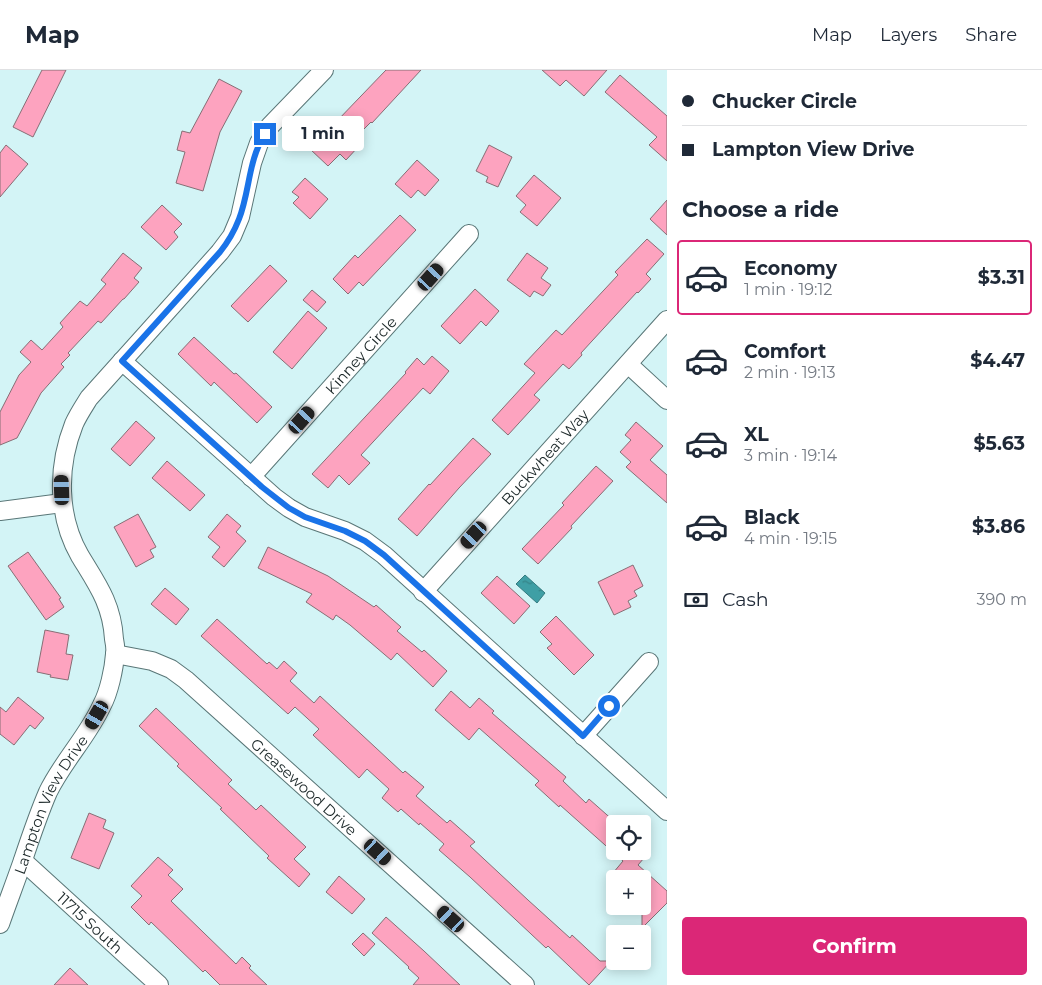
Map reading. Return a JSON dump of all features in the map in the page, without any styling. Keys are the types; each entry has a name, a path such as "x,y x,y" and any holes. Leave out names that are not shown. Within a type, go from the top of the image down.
{"street":[{"name":"Lampton View Drive","path":"0,924 49,790 67,758 91,725 102,705 110,684 115,654 114,633 109,608 96,580 79,554 68,530 62,502 62,477 66,449 75,422 89,398 220,252 232,236 240,217 252,163 259,143 270,126 324,70"},
{"name":"Kinney Circle","path":"251,476 469,234"},
{"name":"Buckwheat Way","path":"424,592 667,320"},
{"path":"122,361 274,497 305,517 345,531 365,541 384,555 667,811"},
{"path":"628,364 667,400"},
{"path":"0,511 62,502"},
{"name":"Greasewood Drive","path":"115,654 152,661 171,669 186,680 525,985"},
{"path":"583,736 649,662"},
{"name":"11715 South","path":"23,861 158,985"}],"water":[{"path":"525,575 545,593 537,603 516,584"}],"building":[{"path":"42,70 66,70 33,137 13,127"},
{"path":"386,70 421,70 372,123 353,140 359,146 346,160 340,154 328,166 310,149"},
{"path":"542,70 607,70 584,96 566,80 560,86"},
{"path":"620,75 667,116 667,161 649,145 657,137 605,92"},
{"path":"219,79 242,91 220,132 203,191 176,183 185,152 177,150 182,131 190,133"},
{"path":"6,145 28,164 0,197 0,153"},
{"path":"489,145 512,157 498,187 486,182 488,177 476,171"},
{"path":"417,160 439,180 425,196 418,190 411,198 395,184"},
{"path":"534,175 561,198 537,226 520,212 526,205 516,196"},
{"path":"305,178 328,199 310,219 293,203 299,197 292,192"},
{"path":"667,200 667,235 650,219"},
{"path":"162,205 182,224 174,232 178,237 166,250 141,227"},
{"path":"400,215 416,230 363,286 359,282 348,294 333,279 355,255 358,258"},
{"path":"647,239 664,254 646,274 651,279 581,353 582,355 569,369 563,364 534,395 540,400 508,435 492,420 535,373 524,364 556,330 562,335 618,275 615,272"},
{"path":"123,253 142,268 134,278 139,282 101,323 98,321 68,353 70,355 61,364 64,367 41,393 17,438 0,445 0,412 19,375 31,362 20,352 31,340 42,350 63,327 60,323 80,301 87,306 106,284 101,280"},
{"path":"527,253 548,268 541,278 551,285 543,296 534,291 530,297 507,280"},
{"path":"270,265 287,281 248,322 231,306"},
{"path":"475,289 499,311 486,326 481,321 460,344 441,326"},
{"path":"312,290 326,302 317,312 303,300"},
{"path":"308,311 327,328 292,369 273,352"},
{"path":"194,337 272,407 257,423 214,382 211,386 178,354"},
{"path":"432,356 449,371 430,394 423,388 361,455 370,463 349,485 339,475 328,488 312,474 406,373 417,358 424,365"},
{"path":"136,421 155,438 130,466 111,449"},
{"path":"636,422 663,446 650,460 667,475 667,503 626,467 631,462 620,452 631,440 625,435"},
{"path":"473,438 491,454 417,536 398,519"},
{"path":"167,461 205,495 190,511 152,478"},
{"path":"596,466 613,481 538,564 522,549 564,505 562,503"},
{"path":"138,514 156,547 150,550 154,557 136,567 114,527"},
{"path":"227,514 241,526 236,532 246,541 224,567 212,557 220,547 208,537"},
{"path":"268,547 328,576 374,607 376,605 401,627 397,631 422,652 424,650 447,671 433,687 397,653 391,660 336,615 333,620 306,602 312,594 258,568"},
{"path":"28,552 61,598 59,599 64,607 46,620 8,566"},
{"path":"633,565 643,586 634,591 637,596 628,601 631,607 614,615 598,582"},
{"path":"497,576 530,606 514,624 481,593"},
{"path":"165,588 189,609 176,625 151,604"},
{"path":"556,616 594,655 574,675 547,648 552,644 540,632"},
{"path":"217,619 267,664 269,662 277,669 284,661 297,673 290,681 314,703 320,696 403,773 405,771 424,787 416,796 447,823 450,820 475,842 470,846 570,938 572,935 600,961 606,961 606,966 589,985 548,946 546,948 439,850 444,844 420,823 419,825 401,809 398,812 382,798 389,789 367,769 359,778 313,735 319,729 295,707 288,714 201,636"},
{"path":"45,630 69,635 66,654 73,655 68,680 50,677 51,675 37,672"},
{"path":"451,691 470,708 479,698 494,711 492,713 566,777 563,781 586,803 589,799 607,815 606,846 535,785 539,781 479,728 469,740 435,710"},
{"path":"18,697 44,718 35,729 30,725 14,745 0,734 0,707 6,712"},
{"path":"156,708 232,780 228,784 256,810 261,805 306,847 294,859 310,874 299,887 267,858 269,856 139,726"},
{"path":"89,813 106,820 103,828 114,833 99,869 71,858"},
{"path":"158,857 173,870 168,875 183,889 171,901 236,964 242,957 251,966 249,968 267,985 220,985 205,970 203,972 151,922 149,925 131,907 142,896 131,886"},
{"path":"622,860 642,860 638,865 644,870 616,870"},
{"path":"339,876 365,899 352,914 326,892"},
{"path":"651,877 667,891 667,903 645,925 642,925 642,915 651,915"},
{"path":"386,917 460,985 413,985 419,978 372,933"},
{"path":"363,933 375,944 364,956 352,944"},
{"path":"70,968 88,985 54,985"}],"route":[{"path":"265,134 259,143 252,163 240,217 232,236 220,252 122,361 274,497 305,517 345,531 365,541 384,555 583,736 609,706"}]}
